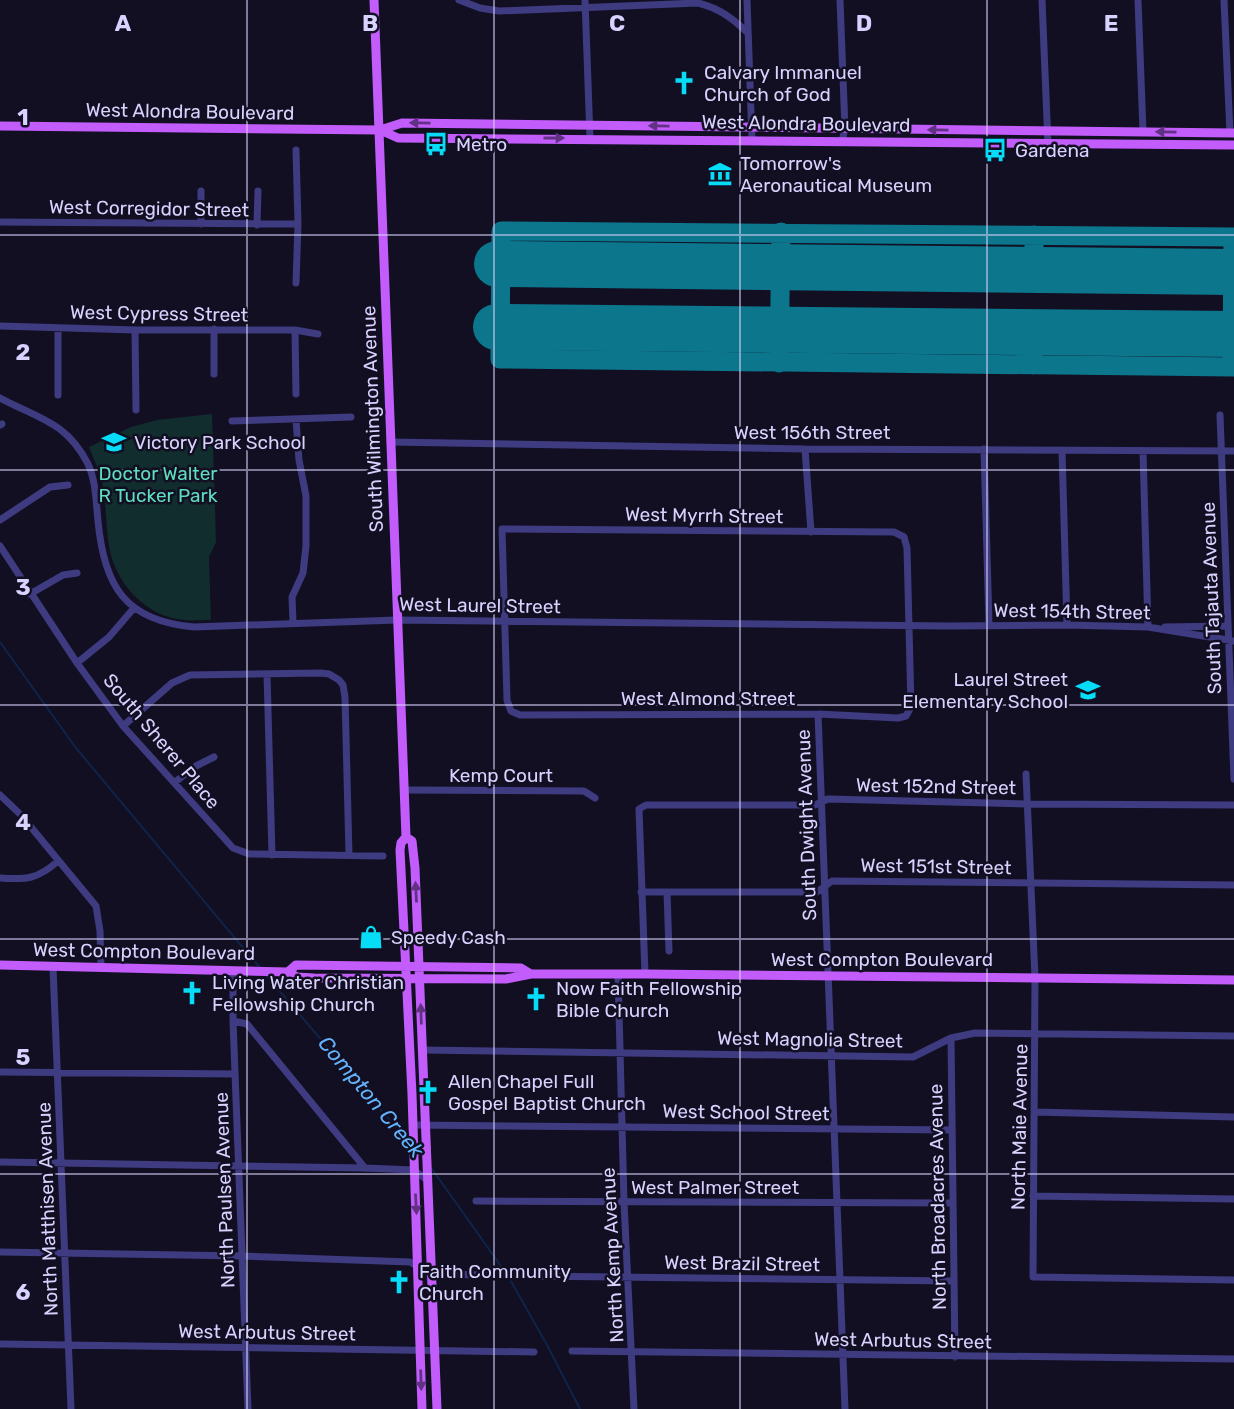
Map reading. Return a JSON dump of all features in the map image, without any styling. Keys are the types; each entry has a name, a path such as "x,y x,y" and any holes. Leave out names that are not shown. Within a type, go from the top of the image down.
{"main road":[{"name":"South Wilmington Avenue","path":"374,0 406,837 400,850 422,1409"},
{"name":"West Alondra Boulevard","path":"0,126 380,130 402,123 1232,133"},
{"name":"West Alondra Boulevard","path":"380,130 398,138 1234,145"},
{"name":"South Wilmington Avenue","path":"406,837 412,841 415,868 437,1409"},
{"name":"West Compton Boulevard","path":"0,965 276,971 314,978 506,979 531,974 645,974 1234,980"},
{"name":"West Compton Boulevard","path":"288,972 296,965 419,966 521,968 531,974"}],"street":[{"path":"459,0 480,8 499,11 585,4 698,3 714,6 748,33"},
{"path":"747,0 752,140"},
{"path":"840,0 845,129 842,141"},
{"path":"1042,0 1048,144"},
{"path":"1138,0 1143,131"},
{"path":"1224,0 1232,133"},
{"path":"585,4 590,138"},
{"path":"296,150 299,224 296,283"},
{"path":"201,191 201,224"},
{"path":"257,191 257,225"},
{"name":"West Corregidor Street","path":"0,222 299,224"},
{"name":"West Cypress Street","path":"0,326 135,330 295,330 318,334"},
{"path":"58,328 58,395"},
{"path":"214,329 214,374"},
{"path":"135,330 136,410"},
{"path":"295,330 296,394"},
{"path":"0,398 51,421 70,439 88,463 95,492 104,562 116,588 134,608 109,637 77,663"},
{"name":"South Tajauta Avenue","path":"1220,415 1230,561 1228,626 1231,641 1234,779"},
{"path":"232,421 351,417"},
{"path":"293,622 292,597 303,573 306,546 306,496 299,460 296,420"},
{"name":"West 156th Street","path":"390,442 805,449 1234,451"},
{"path":"805,449 811,532"},
{"path":"984,449 989,625"},
{"path":"1062,450 1067,625"},
{"path":"1143,451 1148,627 1228,626"},
{"path":"0,520 50,487 68,485"},
{"name":"West Myrrh Street","path":"504,621 502,528 894,532 904,537 907,548 909,625"},
{"name":"South Sherer Place","path":"0,546 77,663 123,726 233,848 249,855 272,855"},
{"path":"30,594 62,575 77,573"},
{"name":"West Laurel Street","path":"134,608 176,625 194,627 397,620 909,625"},
{"name":"West Almond Street","path":"504,621 507,700 511,711 520,715 818,714 898,718 906,716 911,706 909,625"},
{"name":"West 154th Street","path":"909,625 1148,627 1231,641"},
{"path":"123,726 181,678 201,673 321,673 342,676 345,697 349,855"},
{"path":"267,674 272,855 383,856"},
{"name":"South Dwight Avenue","path":"818,714 845,1409"},
{"path":"175,782 196,766 214,757"},
{"name":"North Maie Avenue","path":"1026,774 1036,1033 1033,1277 1234,1280"},
{"name":"Kemp Court","path":"404,790 584,791 595,798"},
{"path":"0,795 21,815 96,906 102,968"},
{"name":"West 152nd Street","path":"641,892 639,809 646,805 815,805 828,799 1234,805"},
{"path":"0,878 31,878 47,871 58,861"},
{"name":"West 151st Street","path":"641,892 817,892 831,881 1234,885"},
{"path":"641,892 645,974"},
{"path":"667,892 669,951"},
{"name":"North Matthisen Avenue","path":"53,967 71,1409"},
{"name":"North Paulsen Avenue","path":"233,971 248,1409"},
{"name":"North Kemp Avenue","path":"618,975 624,1202 634,1409"},
{"path":"233,1021 247,1024 365,1168"},
{"name":"West Magnolia Street","path":"422,1050 913,1056 951,1038 975,1033 1234,1036"},
{"name":"North Broadacres Avenue","path":"951,1038 955,1357"},
{"path":"0,1072 235,1074"},
{"path":"1035,1112 1234,1117"},
{"name":"West School Street","path":"413,1127 622,1126 952,1130"},
{"path":"0,1162 414,1170 427,1180"},
{"path":"1033,1196 1234,1199"},
{"name":"West Palmer Street","path":"476,1201 953,1203"},
{"path":"0,1252 410,1262 431,1274 489,1275"},
{"name":"West Brazil Street","path":"530,1276 954,1281"},
{"name":"West Arbutus Street","path":"0,1344 534,1352"},
{"name":"West Arbutus Street","path":"572,1352 1234,1359"}],"green space":[{"name":"Doctor Walter R Tucker Park","path":"212,414 216,542 209,557 211,620 184,620 157,612 145,605 134,596 118,573 109,546 102,481 89,447 131,427 157,420"}],"waterway":[{"name":"Compton Creek","path":"0,642 76,748 260,968"},
{"name":"Compton Creek","path":"266,975 410,1144"},
{"name":"Compton Creek","path":"432,1169 508,1276 580,1409"}],"taxiway":[{"path":"1234,237 501,231 500,359 1234,367"},
{"path":"779,363 781,232"},
{"path":"1034,235 1034,270"},
{"path":"1232,367 1233,237"},
{"path":"1033,332 1033,365"}],"runway":[{"path":"497,264 1234,272"},
{"path":"496,327 1234,334"}],"place":[{"name":"Calvary Immanuel Church of God","path":"684,83"},
{"name":"Metro","path":"436,144"},
{"name":"Gardena","path":"995,150"},
{"name":"Tomorrow's Aeronautical Museum","path":"720,174"},
{"name":"Victory Park School","path":"114,442"},
{"name":"Laurel Street Elementary School","path":"1088,690"},
{"name":"Speedy Cash","path":"371,937"},
{"name":"Living Water Christian Fellowship Church","path":"192,993"},
{"name":"Now Faith Fellowship Bible Church","path":"536,999"},
{"name":"Allen Chapel Full Gospel Baptist Church","path":"428,1092"},
{"name":"Faith Community Church","path":"399,1282"}]}
